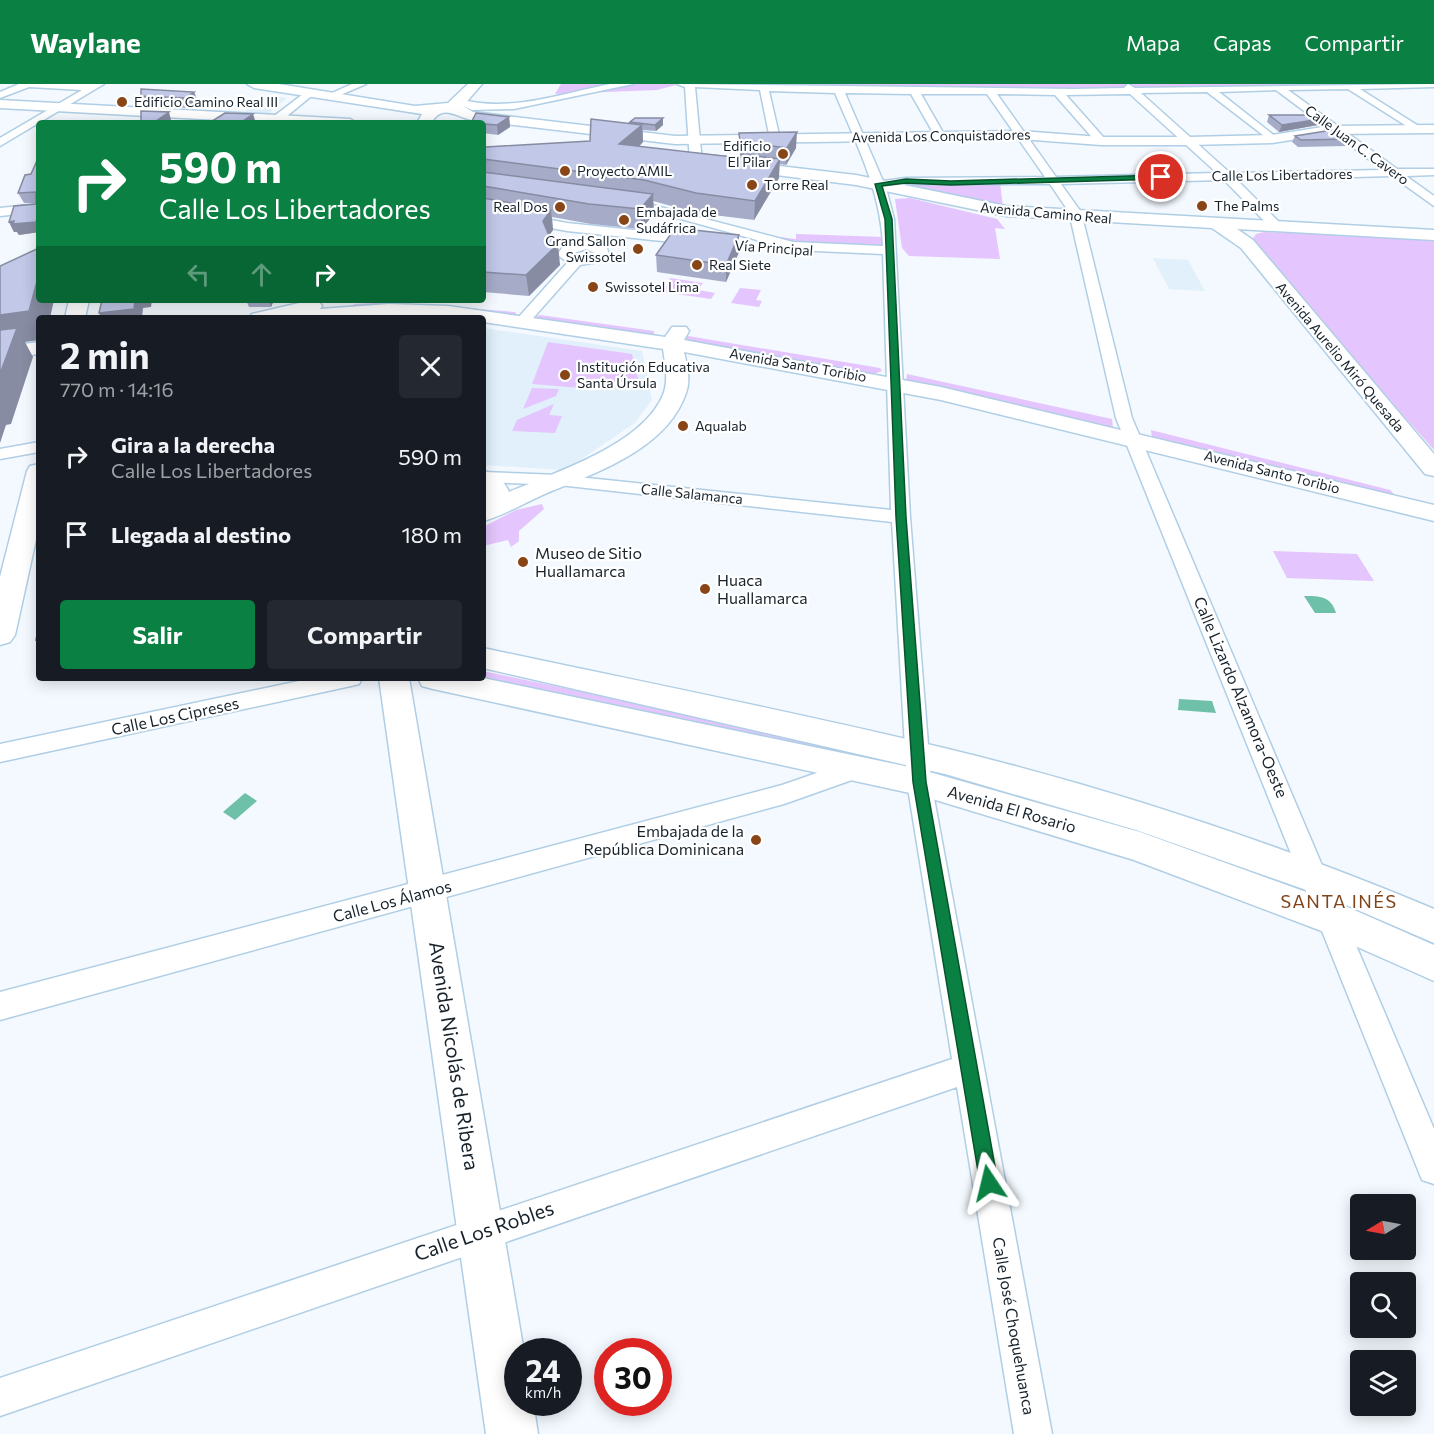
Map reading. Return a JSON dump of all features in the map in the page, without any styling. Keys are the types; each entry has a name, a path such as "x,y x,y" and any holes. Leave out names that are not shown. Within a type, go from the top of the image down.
{"street":[{"path":"0,95 28,84 95,86"},
{"path":"254,84 418,110 449,106"},
{"path":"328,97 361,84"},
{"path":"425,120 449,106 475,84"},
{"path":"561,96 560,94 601,84"},
{"path":"474,112 628,84"},
{"path":"682,84 764,88 837,87 1058,92 1129,87 1212,90 1434,84"},
{"path":"690,84 694,140 701,162"},
{"path":"1422,84 1434,92"},
{"path":"39,120 95,86"},
{"path":"1350,86 1416,129"},
{"name":"Calle José Choquehuanca","path":"837,87 879,184 888,219 901,517 918,767 1033,1434"},
{"path":"1129,87 1226,176 1269,226 1249,234 1247,244"},
{"path":"764,88 775,139"},
{"name":"Calle Juan C. Cavero","path":"1279,88 1434,202"},
{"path":"913,89 940,136"},
{"name":"Calle Lizardo Alzamora-Oeste","path":"988,90 1053,179 1077,217 1128,427 1316,877 1434,1168"},
{"path":"1212,90 1272,139"},
{"path":"1058,92 1101,141"},
{"path":"277,119 310,93"},
{"path":"0,104 58,109 295,120"},
{"name":"Avenida Los Conquistadores","path":"449,106 474,112 642,138 694,140 1020,135 1101,141 1189,141 1272,139 1337,130 1434,129"},
{"path":"58,109 92,115 103,120"},
{"path":"126,120 142,112"},
{"path":"10,122 36,120"},
{"path":"0,142 36,122"},
{"name":"Avenida Camino Real","path":"701,162 879,184 976,207 1077,217 1434,235"},
{"name":"Calle Los Libertadores","path":"879,184 906,181 951,183 1434,172"},
{"path":"611,199 655,207 769,244"},
{"path":"0,212 36,208"},
{"name":"Vía Principal","path":"486,212 591,230 710,243"},
{"name":"Avenida Aurelio Miró Quesada","path":"1217,224 1247,244 1434,469"},
{"path":"580,245 591,230"},
{"path":"602,249 620,233"},
{"name":"Vía Principal","path":"731,245 769,244 888,252"},
{"path":"580,245 602,249 603,254 595,259 576,261 567,258 564,253 569,248 580,245"},
{"path":"527,317 576,261"},
{"name":"Avenida Santo Toribio","path":"296,315 367,303"},
{"name":"Avenida Santo Toribio","path":"456,303 527,317 676,338 894,375 1128,427 1394,495 1434,513"},
{"name":"Avenida Santo Toribio","path":"349,307 527,317"},
{"path":"489,509 559,480 622,448 645,431 667,409 677,386 676,338"},
{"path":"0,354 36,348"},
{"path":"0,454 36,448"},
{"name":"Calle Salamanca","path":"486,478 559,480 901,517"},
{"path":"486,481 496,489 489,509"},
{"name":"Avenida Santo Toribio","path":"1394,495 1434,495"},
{"path":"0,635 17,582 33,558 36,514"},
{"name":"Avenida El Rosario","path":"486,659 918,767 1140,817 1316,877 1434,926"},
{"name":"Calle Los Cipreses","path":"0,753 337,681"},
{"name":"Avenida Nicolás de Ribera","path":"394,681 512,1434"},
{"name":"Avenida El Rosario","path":"447,681 857,768 918,767 1332,918 1434,963"},
{"path":"784,794 798,774 801,756"},
{"name":"Calle Los Álamos","path":"0,1006 784,794 857,768"},
{"name":"Calle Los Robles","path":"0,1397 969,1068"}],"shaded area":[{"path":"561,84 680,84 657,90 555,94"},
{"path":"701,84 1354,84 1052,90"},
{"path":"266,95 287,98 269,113 245,112"},
{"path":"907,182 1000,182 1003,208 905,186"},
{"path":"910,198 997,219 1005,229 995,228 1000,259 909,256 902,248 895,199"},
{"path":"1264,232 1434,238 1434,450 1250,243 1256,234"},
{"path":"796,234 884,237 883,247 795,243 771,236 796,239"},
{"path":"1153,258 1188,260 1205,291 1169,289"},
{"path":"670,278 703,283 698,290 715,293 711,299 663,292"},
{"path":"740,288 761,290 756,300 762,301 759,307 731,303"},
{"path":"402,303 515,312 517,315 514,317 351,307 354,304"},
{"path":"540,315 654,331 655,339 533,320"},
{"name":"Institución Educativa Santa Úrsula","path":"486,328 642,351 652,400 635,423 571,466 561,470 486,465"},
{"path":"688,336 880,368 882,371 874,374 686,344 685,339"},
{"path":"548,342 632,354 639,382 610,382 604,390 532,384"},
{"path":"907,374 1112,419 1113,428 906,381"},
{"path":"532,388 559,389 556,396 523,409"},
{"path":"554,404 549,415 562,416 555,433 512,431 517,420"},
{"path":"1151,430 1390,490 1395,495 1392,499 1152,438"},
{"path":"542,504 544,509 519,531 519,541 511,547 508,540 486,545 486,525 516,510"},
{"path":"1273,551 1357,554 1374,581 1287,578"},
{"path":"1304,596 1315,596 1328,600 1336,613 1315,613"},
{"path":"486,672 891,757 888,769 486,679"},
{"path":"1179,699 1212,701 1216,713 1178,710"},
{"path":"245,793 257,801 235,820 223,812"}],"building":[{"path":"141,89 194,92 185,98 141,96"},
{"path":"141,111 169,112 157,120 141,120"},
{"path":"225,113 253,114 244,120 214,120"},
{"path":"476,113 509,117 497,125 486,124 486,120 472,120"},
{"path":"1269,115 1310,115 1321,119 1282,125"},
{"path":"635,118 663,118 655,125 630,122"},
{"path":"591,119 642,125 619,144 741,158 741,154 780,159 755,201 696,193 644,180 486,159 486,147 590,141"},
{"path":"1332,130 1349,139 1301,140 1295,136"},
{"path":"797,132 787,148 740,142 739,133"},
{"path":"36,163 36,192 18,193 25,175 31,174"},
{"path":"486,172 653,194 640,209 589,204 486,187"},
{"path":"486,199 551,210 543,221 550,238 558,244 526,275 486,272"},
{"path":"36,204 36,222 13,224 14,221 9,222 14,206"},
{"path":"675,228 739,235 726,265 656,255"},
{"path":"36,249 36,285 29,311 0,315 0,266"},
{"path":"101,303 135,303 134,309 99,313"},
{"path":"17,328 0,374 0,330"}],"place":[{"name":"Edificio Camino Real III","path":"122,102"},
{"name":"Edificio El Pilar","path":"783,154"},
{"name":"Proyecto AMIL","path":"565,171"},
{"name":"Torre Real","path":"752,185"},
{"name":"The Palms","path":"1202,206"},
{"name":"Real Dos","path":"560,207"},
{"name":"Embajada de Sudáfrica","path":"624,220"},
{"name":"Grand Sallon Swissotel","path":"638,249"},
{"name":"Real Siete","path":"697,265"},
{"name":"Swissotel Lima","path":"593,287"},
{"name":"Institución Educativa Santa Úrsula","path":"565,375"},
{"name":"Aqualab","path":"683,426"},
{"name":"Museo de Sitio Huallamarca","path":"523,562"},
{"name":"Huaca Huallamarca","path":"705,589"},
{"name":"Embajada de la República Dominicana","path":"756,840"}],"district":[{"name":"SANTA INÉS","path":"1339,902"}],"route":[{"path":"989,1183 920,782 901,517 888,219 879,184 898,181 951,183 1023,179 1161,177"}]}
